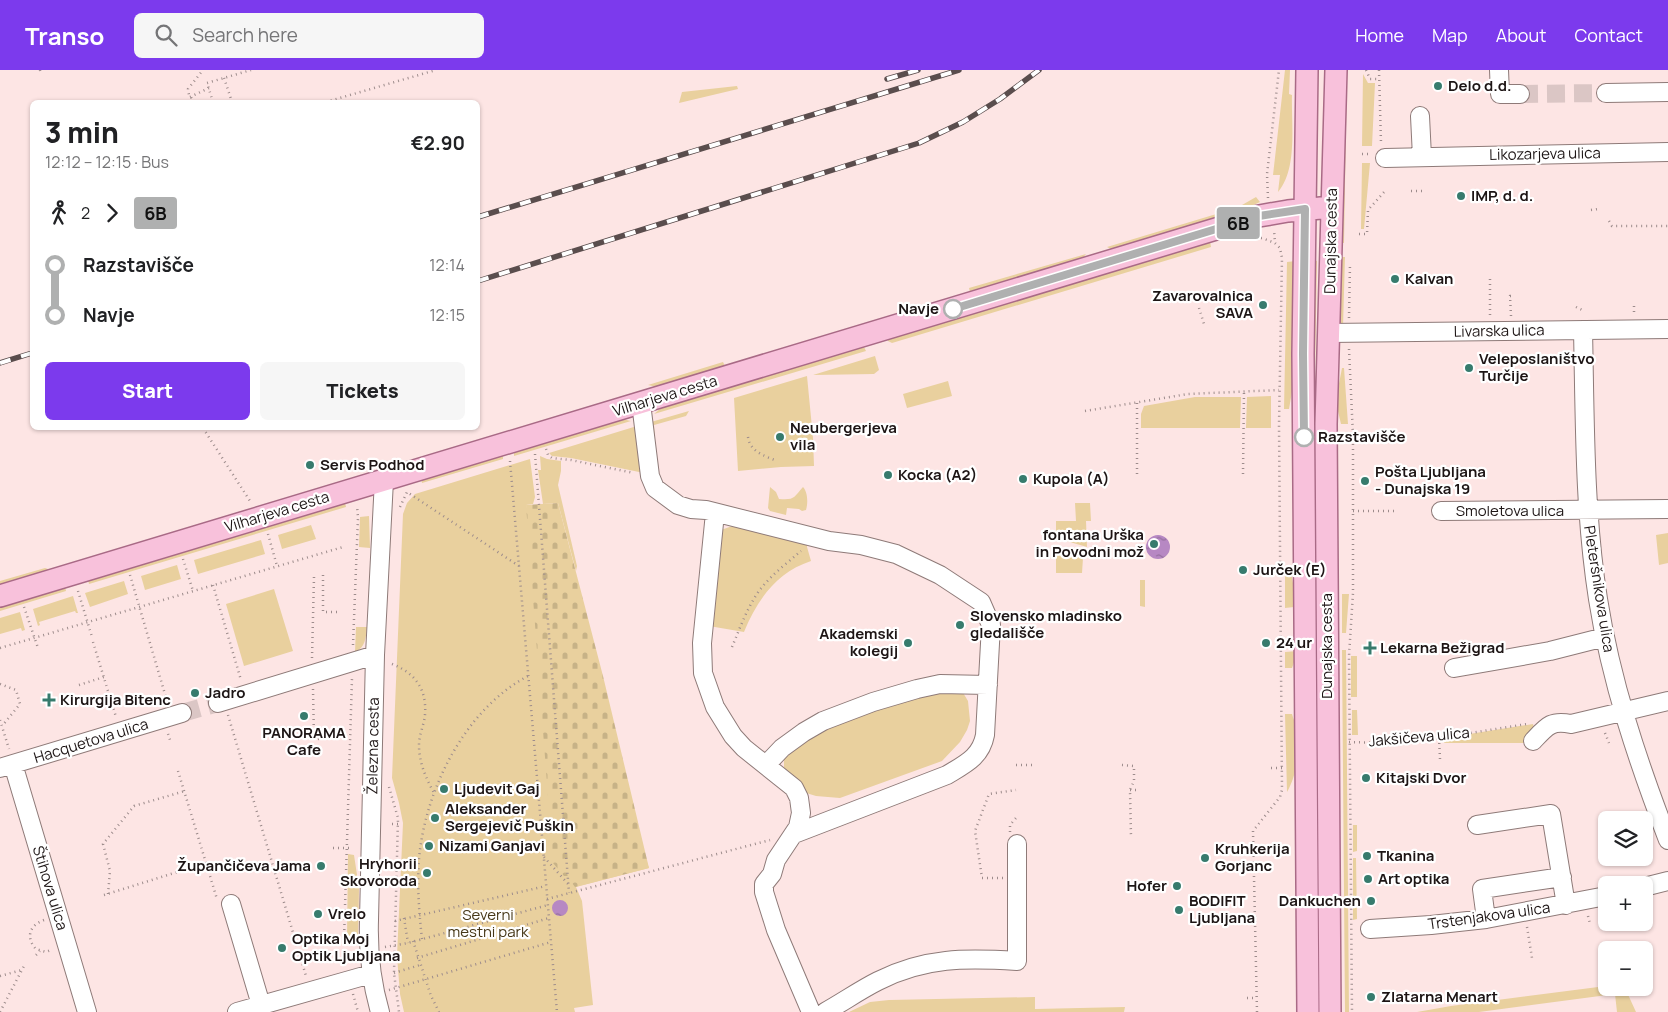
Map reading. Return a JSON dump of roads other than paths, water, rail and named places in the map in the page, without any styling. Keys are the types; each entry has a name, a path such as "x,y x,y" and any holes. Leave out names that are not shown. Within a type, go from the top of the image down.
{"main road":[{"name":"Dunajska cesta","path":"1307,70 1303,354 1308,1012"},
{"name":"Dunajska cesta","path":"1330,1012 1326,443 1336,70"},
{"name":"Vilharjeva cesta","path":"0,596 1259,216 1332,207"}],"street":[{"path":"1499,70 1500,94 1520,94"},
{"path":"1606,93 1668,92"},
{"path":"1420,116 1422,157"},
{"name":"Likozarjeva ulica","path":"1379,152 1422,157 1668,152"},
{"name":"Livarska ulica","path":"1329,333 1668,329"},
{"name":"Pleteršnikova ulica","path":"1583,330 1587,510 1598,600 1605,637 1624,712 1668,840"},
{"path":"641,404 650,476 655,488 678,505 691,509 711,511 828,541 861,545 896,554 940,575 981,602 991,625 983,746 970,761 947,775 794,834"},
{"name":"Železna cesta","path":"380,1012 371,974 368,920 384,655 384,480"},
{"name":"Smoletova ulica","path":"1441,511 1668,509"},
{"path":"711,511 702,644 703,673 715,707 733,736 744,748 794,788 799,798 801,820 776,860 772,874 772,894 768,902 776,930 811,1012"},
{"path":"1454,668 1550,651 1605,637"},
{"path":"223,708 312,674 384,655"},
{"path":"766,766 782,748 804,732 823,721 873,702 940,684 988,685"},
{"path":"1533,741 1548,725 1559,722 1572,724 1668,701"},
{"name":"Hacquetova ulica","path":"7,761 182,714"},
{"name":"Štihova ulica","path":"7,761 87,1012"},
{"path":"1477,825 1551,814 1566,905"},
{"path":"825,1012 877,981 917,965 975,959 1017,961 1016,844"},
{"path":"1486,919 1482,890 1562,877"},
{"path":"1653,885 1668,881"},
{"name":"Trstenjakova ulica","path":"1370,929 1431,926 1486,919 1598,898"},
{"path":"231,904 261,1005"},
{"path":"237,1012 371,974"}],"water":[{"path":"1158,535 1166,539 1170,547 1166,555 1158,559 1150,555 1146,547 1150,539"},
{"path":"560,900 566,902 568,908 566,914 560,916 554,914 552,908 554,902"}],"tunnel":[{"path":"1520,94 1606,93"},
{"path":"182,713 218,703"}],"railway":[{"path":"887,79 918,70"},
{"path":"480,216 959,70"},
{"path":"480,280 919,143 963,122 1000,99 1039,70"},
{"path":"0,363 30,354"}],"place":[{"name":"Delo d.d.","path":"1438,86"},
{"name":"IMP, d. d.","path":"1461,196"},
{"name":"Kalvan","path":"1395,279"},
{"name":"Zavarovalnica SAVA","path":"1263,305"},
{"name":"Navje","path":"953,309"},
{"name":"Veleposlaništvo Turčije","path":"1469,368"},
{"name":"Neubergerjeva vila","path":"780,437"},
{"name":"Razstavišče","path":"1304,437"},
{"name":"Servis Podhod","path":"310,465"},
{"name":"Kocka (A2)","path":"888,475"},
{"name":"Kupola (A)","path":"1023,479"},
{"name":"Pošta Ljubljana - Dunajska 19","path":"1365,481"},
{"name":"fontana Urška in Povodni mož","path":"1154,544"},
{"name":"Jurček (E)","path":"1243,570"},
{"name":"Slovensko mladinsko gledališče","path":"960,625"},
{"name":"Akademski kolegij","path":"908,643"},
{"name":"24 ur","path":"1266,643"},
{"name":"Lekarna Bežigrad","path":"1370,648"},
{"name":"Jadro","path":"195,693"},
{"name":"Kirurgija Bitenc","path":"49,700"},
{"name":"PANORAMA Cafe","path":"304,716"},
{"name":"Kitajski Dvor","path":"1366,778"},
{"name":"Ljudevit Gaj","path":"444,789"},
{"name":"Aleksander Sergejevič Puškin","path":"435,818"},
{"name":"Nizami Ganjavi","path":"429,846"},
{"name":"Tkanina","path":"1367,856"},
{"name":"Kruhkerija Gorjanc","path":"1205,858"},
{"name":"Župančičeva Jama","path":"321,866"},
{"name":"Hryhorii Skovoroda","path":"427,873"},
{"name":"Art optika","path":"1368,879"},
{"name":"Hofer","path":"1177,886"},
{"name":"Dankuchen","path":"1371,901"},
{"name":"BODIFIT Ljubljana","path":"1179,910"},
{"name":"Vrelo","path":"318,914"},
{"name":"Optika Moj Optik Ljubljana","path":"282,948"},
{"name":"Zlatarna Menart","path":"1371,997"}],"park label":[{"name":"Severni mestni park","path":"488,924"}]}
